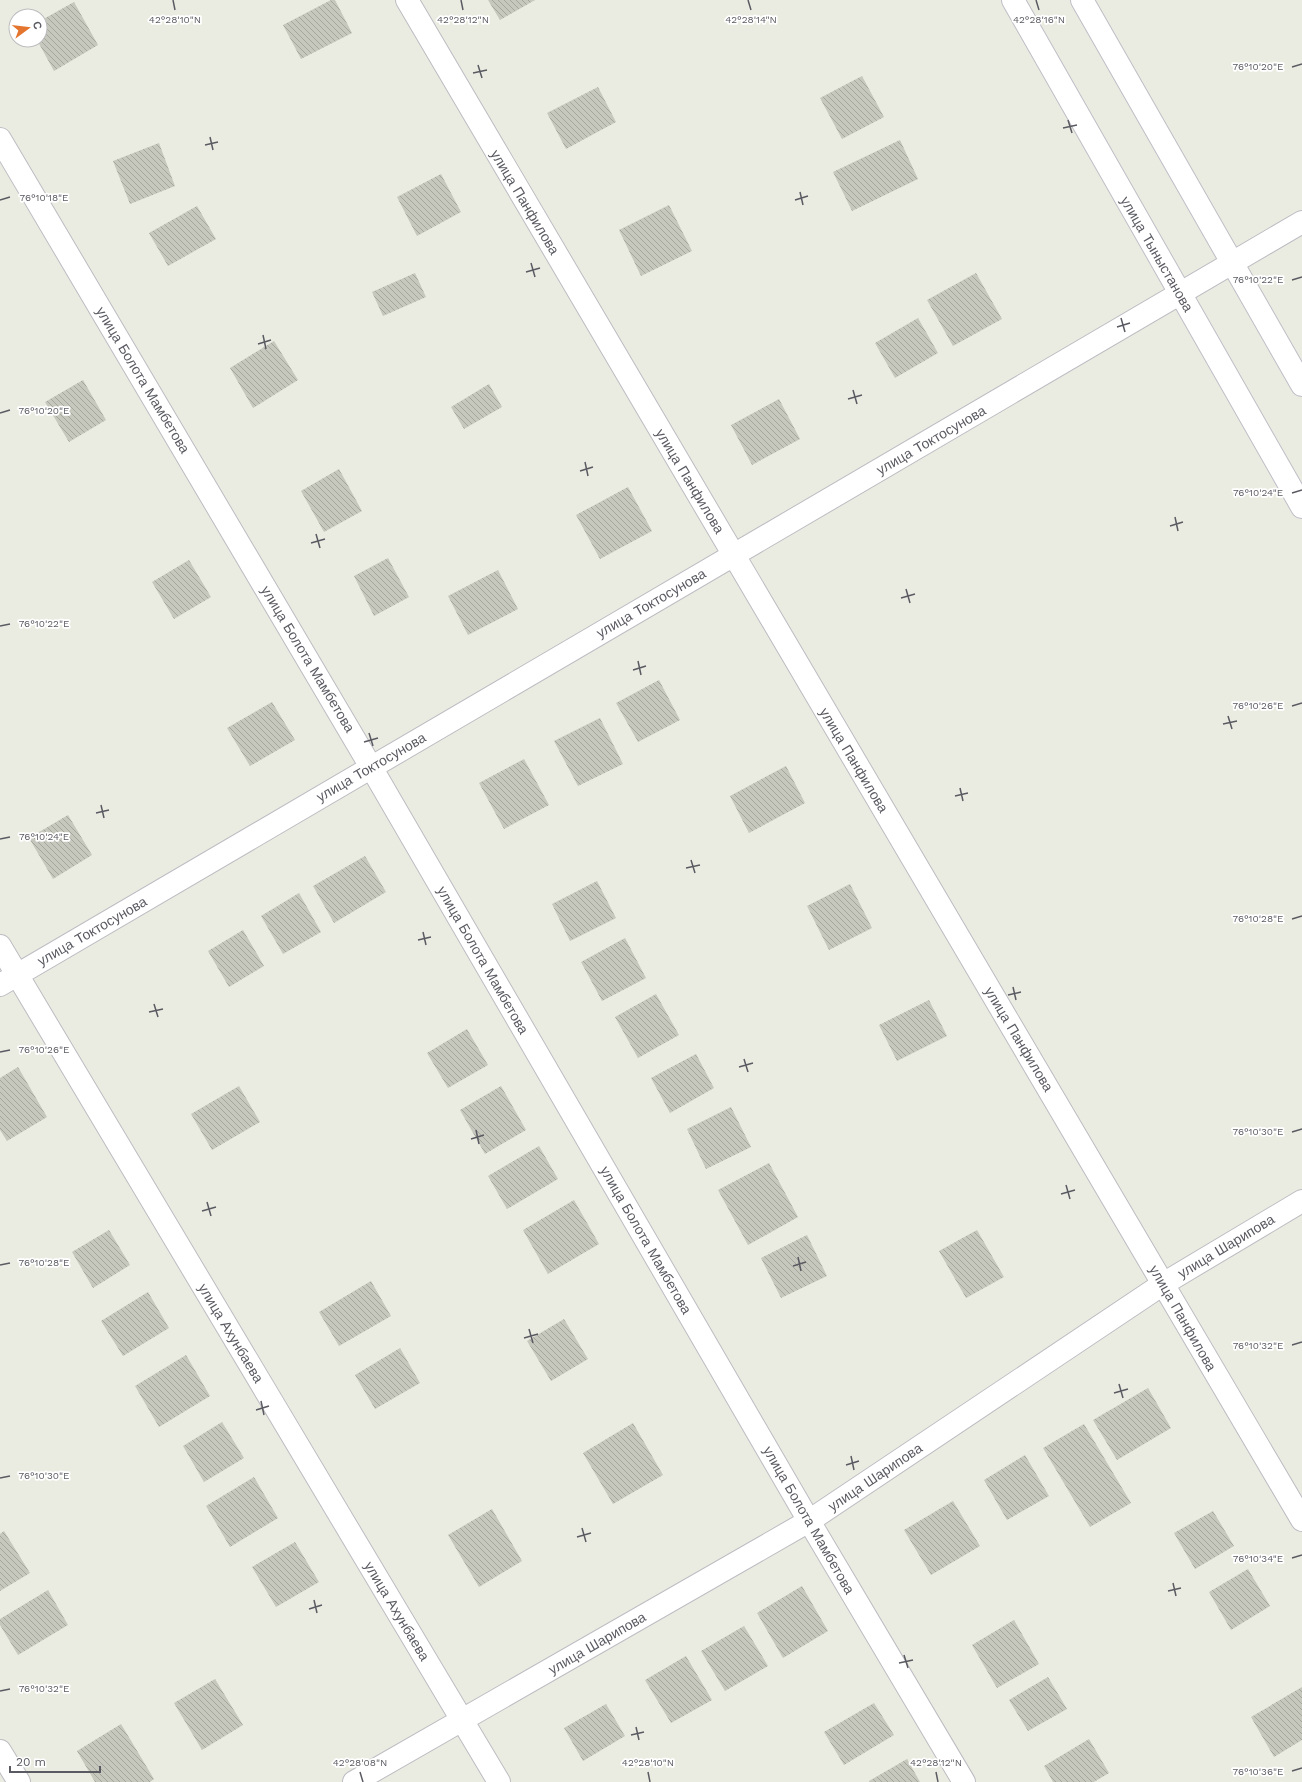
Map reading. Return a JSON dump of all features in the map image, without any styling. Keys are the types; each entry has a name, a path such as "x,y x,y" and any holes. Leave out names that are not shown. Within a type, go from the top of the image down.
{"street":[{"name":"улица Панфилова","path":"407,0 1302,1520"},
{"name":"улица Тыныстанова","path":"1013,0 1302,507"},
{"path":"1082,0 1302,385"},
{"name":"улица Болота Мамбетова","path":"0,139 372,767 809,1521 964,1782"},
{"name":"улица Токтосунова","path":"8,980 1302,222"},
{"name":"улица Ахунбаева","path":"0,946 8,980 499,1782"},
{"name":"улица Шарипова","path":"354,1782 809,1521 1163,1284 1302,1201"},
{"path":"0,1751 19,1782"}],"building":[{"path":"331,0 335,0 352,33 301,59 283,25"},
{"path":"488,0 535,0 500,20"},
{"path":"74,2 98,45 54,71 41,48 48,48 48,17"},
{"path":"862,76 884,117 842,139 820,98"},
{"path":"598,87 616,122 566,149 547,113"},
{"path":"900,140 918,179 852,211 833,172"},
{"path":"159,143 175,186 130,204 113,161"},
{"path":"441,174 461,212 417,236 397,197"},
{"path":"669,205 692,251 641,276 619,230"},
{"path":"197,206 216,239 168,266 149,233"},
{"path":"415,273 426,297 383,316 372,292"},
{"path":"976,273 1002,319 953,346 927,300"},
{"path":"918,318 938,353 895,378 875,343"},
{"path":"274,341 298,380 253,408 230,368"},
{"path":"83,380 106,420 69,442 45,402"},
{"path":"489,384 502,407 464,429 451,407"},
{"path":"779,399 800,439 752,465 731,425"},
{"path":"339,469 362,511 324,532 301,491"},
{"path":"628,487 652,531 600,559 576,515"},
{"path":"388,558 409,597 374,616 354,576"},
{"path":"189,560 211,597 174,619 152,582"},
{"path":"498,570 518,609 468,635 448,596"},
{"path":"659,680 680,720 638,742 616,703"},
{"path":"272,702 295,740 250,766 227,728"},
{"path":"600,718 623,764 578,786 554,741"},
{"path":"524,759 549,805 504,829 479,783"},
{"path":"786,766 805,803 749,833 730,796"},
{"path":"68,815 92,855 53,879 29,838"},
{"path":"365,856 386,892 334,923 313,886"},
{"path":"597,881 616,918 570,941 552,904"},
{"path":"850,884 872,928 829,950 807,906"},
{"path":"299,893 321,932 283,954 261,916"},
{"path":"243,930 264,966 229,987 208,951"},
{"path":"625,938 646,978 602,1001 581,962"},
{"path":"656,994 679,1035 638,1058 615,1017"},
{"path":"929,1000 947,1036 897,1061 879,1025"},
{"path":"467,1029 488,1065 448,1088 427,1053"},
{"path":"696,1054 714,1088 670,1113 651,1078"},
{"path":"18,1067 47,1117 7,1141 0,1130 0,1078"},
{"path":"239,1086 260,1122 212,1150 191,1114"},
{"path":"501,1086 526,1130 485,1154 460,1110"},
{"path":"731,1107 751,1147 706,1169 687,1129"},
{"path":"539,1146 558,1179 507,1209 488,1176"},
{"path":"769,1163 798,1217 748,1245 718,1190"},
{"path":"574,1200 599,1244 548,1274 523,1230"},
{"path":"109,1230 130,1265 93,1288 72,1252"},
{"path":"977,1230 1004,1277 966,1298 939,1251"},
{"path":"807,1235 827,1276 781,1298 761,1258"},
{"path":"371,1281 391,1316 339,1346 319,1312"},
{"path":"148,1292 169,1328 123,1356 101,1321"},
{"path":"564,1319 588,1359 551,1381 527,1341"},
{"path":"400,1348 420,1383 375,1409 355,1375"},
{"path":"186,1355 210,1396 159,1427 135,1386"},
{"path":"1148,1388 1171,1428 1117,1460 1093,1420"},
{"path":"222,1422 244,1458 204,1482 183,1446"},
{"path":"633,1423 663,1475 613,1504 583,1453"},
{"path":"1084,1424 1131,1503 1090,1527 1043,1448"},
{"path":"1025,1455 1049,1496 1007,1520 984,1480"},
{"path":"254,1477 278,1518 230,1547 206,1506"},
{"path":"953,1501 980,1546 931,1575 904,1530"},
{"path":"492,1509 522,1561 479,1587 448,1535"},
{"path":"1213,1511 1234,1546 1195,1569 1174,1533"},
{"path":"4,1531 30,1573 0,1591 0,1534"},
{"path":"295,1542 319,1582 276,1607 252,1567"},
{"path":"1248,1569 1270,1606 1231,1630 1209,1592"},
{"path":"802,1586 828,1631 783,1658 757,1613"},
{"path":"48,1590 68,1625 18,1655 0,1625 0,1619"},
{"path":"1014,1620 1039,1664 997,1688 972,1645"},
{"path":"744,1626 768,1666 725,1691 701,1651"},
{"path":"686,1656 712,1700 671,1723 645,1680"},
{"path":"1048,1677 1067,1709 1028,1731 1009,1700"},
{"path":"215,1679 243,1725 202,1750 174,1703"},
{"path":"1302,1687 1302,1740 1274,1757 1251,1717"},
{"path":"874,1703 894,1735 844,1765 824,1732"},
{"path":"606,1704 625,1736 583,1761 564,1728"},
{"path":"121,1724 154,1779 150,1782 95,1782 77,1751"},
{"path":"1089,1739 1109,1773 1094,1782 1053,1782 1044,1766"},
{"path":"907,1759 920,1782 869,1781"}]}
